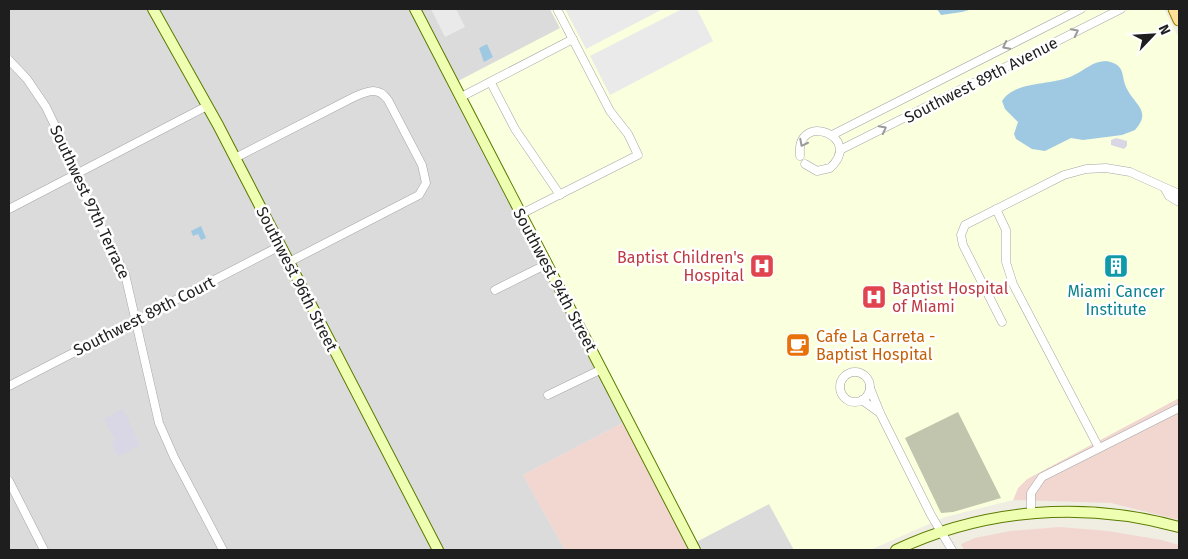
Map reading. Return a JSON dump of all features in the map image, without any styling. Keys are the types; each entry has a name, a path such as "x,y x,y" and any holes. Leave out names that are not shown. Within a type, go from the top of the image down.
{"main road":[{"path":"1174,9 1179,20"}],"street":[{"name":"Southwest 96th Street","path":"153,9 207,106 438,550"},
{"name":"Southwest 94th Street","path":"415,9 695,550"},
{"path":"521,214 638,155 628,134 610,111 557,9"},
{"name":"Southwest 89th Avenue","path":"832,135 1081,9"},
{"name":"Southwest 89th Avenue","path":"840,150 1121,9"},
{"path":"461,97 573,40"},
{"name":"Southwest 97th Terrace","path":"9,60 40,97 62,139 76,174 125,274 131,296 134,322 164,437 223,550"},
{"path":"491,83 515,129 560,194"},
{"path":"234,158 362,93 373,90 381,92 388,100 422,165 426,176 426,187 419,196 289,262"},
{"path":"9,209 207,106"},
{"path":"800,156 801,144 809,134 821,131 832,135 840,150 839,157 830,168 817,170 805,164"},
{"path":"1002,322 965,248 961,235 965,225 1064,175 1094,168 1130,172 1179,194"},
{"path":"1165,189 1169,196 1179,202"},
{"path":"996,209 1006,230 1006,262 1013,284 1099,448"},
{"name":"Southwest 89th Court","path":"9,386 280,246"},
{"path":"495,290 547,264"},
{"path":"548,395 602,370"},
{"path":"870,388 869,393 862,400 853,402 845,398 840,390 842,380 848,374 858,372 867,378 880,413 952,550"},
{"path":"862,400 880,413"},
{"path":"1031,513 1031,492 1042,477 1179,408"},
{"path":"9,482 44,550"},
{"path":"896,550 942,532 987,520 1031,513 1076,512 1119,514 1179,527"}],"shaded area":[{"path":"9,9 550,9 560,28 632,418 523,475 565,550 9,550"},
{"path":"431,9 456,9 465,27 445,37"},
{"name":"Baptist Hospital of Miami","path":"550,9 1164,9 1179,38 1179,398 1027,479 1018,488 1013,500 945,517 870,550 794,550 769,504 696,542 458,81 560,28"},
{"path":"565,9 663,9 586,49"},
{"path":"682,9 697,9 713,41 610,95 590,56"},
{"path":"1116,138 1127,141 1127,146 1124,149 1111,145 1111,140"},
{"path":"1179,398 1179,520 1111,503 1013,500 1018,488 1027,479"},
{"path":"123,409 140,445 118,457 111,442 115,440 104,419"},
{"path":"958,412 1001,498 953,512 941,513 905,438"},
{"path":"632,418 701,550 565,550 523,475"},
{"path":"769,504 794,550 701,550 696,542"},
{"path":"1060,527 1108,531 1162,540 1179,545 1179,550 964,550 961,544 975,538 1010,531"}],"water":[{"path":"937,9 972,9 941,15"},
{"path":"487,44 493,57 484,62 479,48"},
{"path":"1106,61 1120,68 1130,95 1140,108 1142,118 1135,130 1122,135 1083,140 1071,138 1045,151 1032,149 1016,139 1014,134 1018,122 1005,109 1002,101 1008,94 1025,86 1066,78 1093,64"},
{"path":"201,226 206,238 201,240 198,234 193,236 191,231"}],"place":[{"name":"Baptist Children's Hospital","path":"762,266"},
{"name":"Miami Cancer Institute","path":"1116,266"},
{"name":"Baptist Hospital of Miami","path":"874,297"},
{"name":"Cafe La Carreta - Baptist Hospital","path":"798,345"}]}
